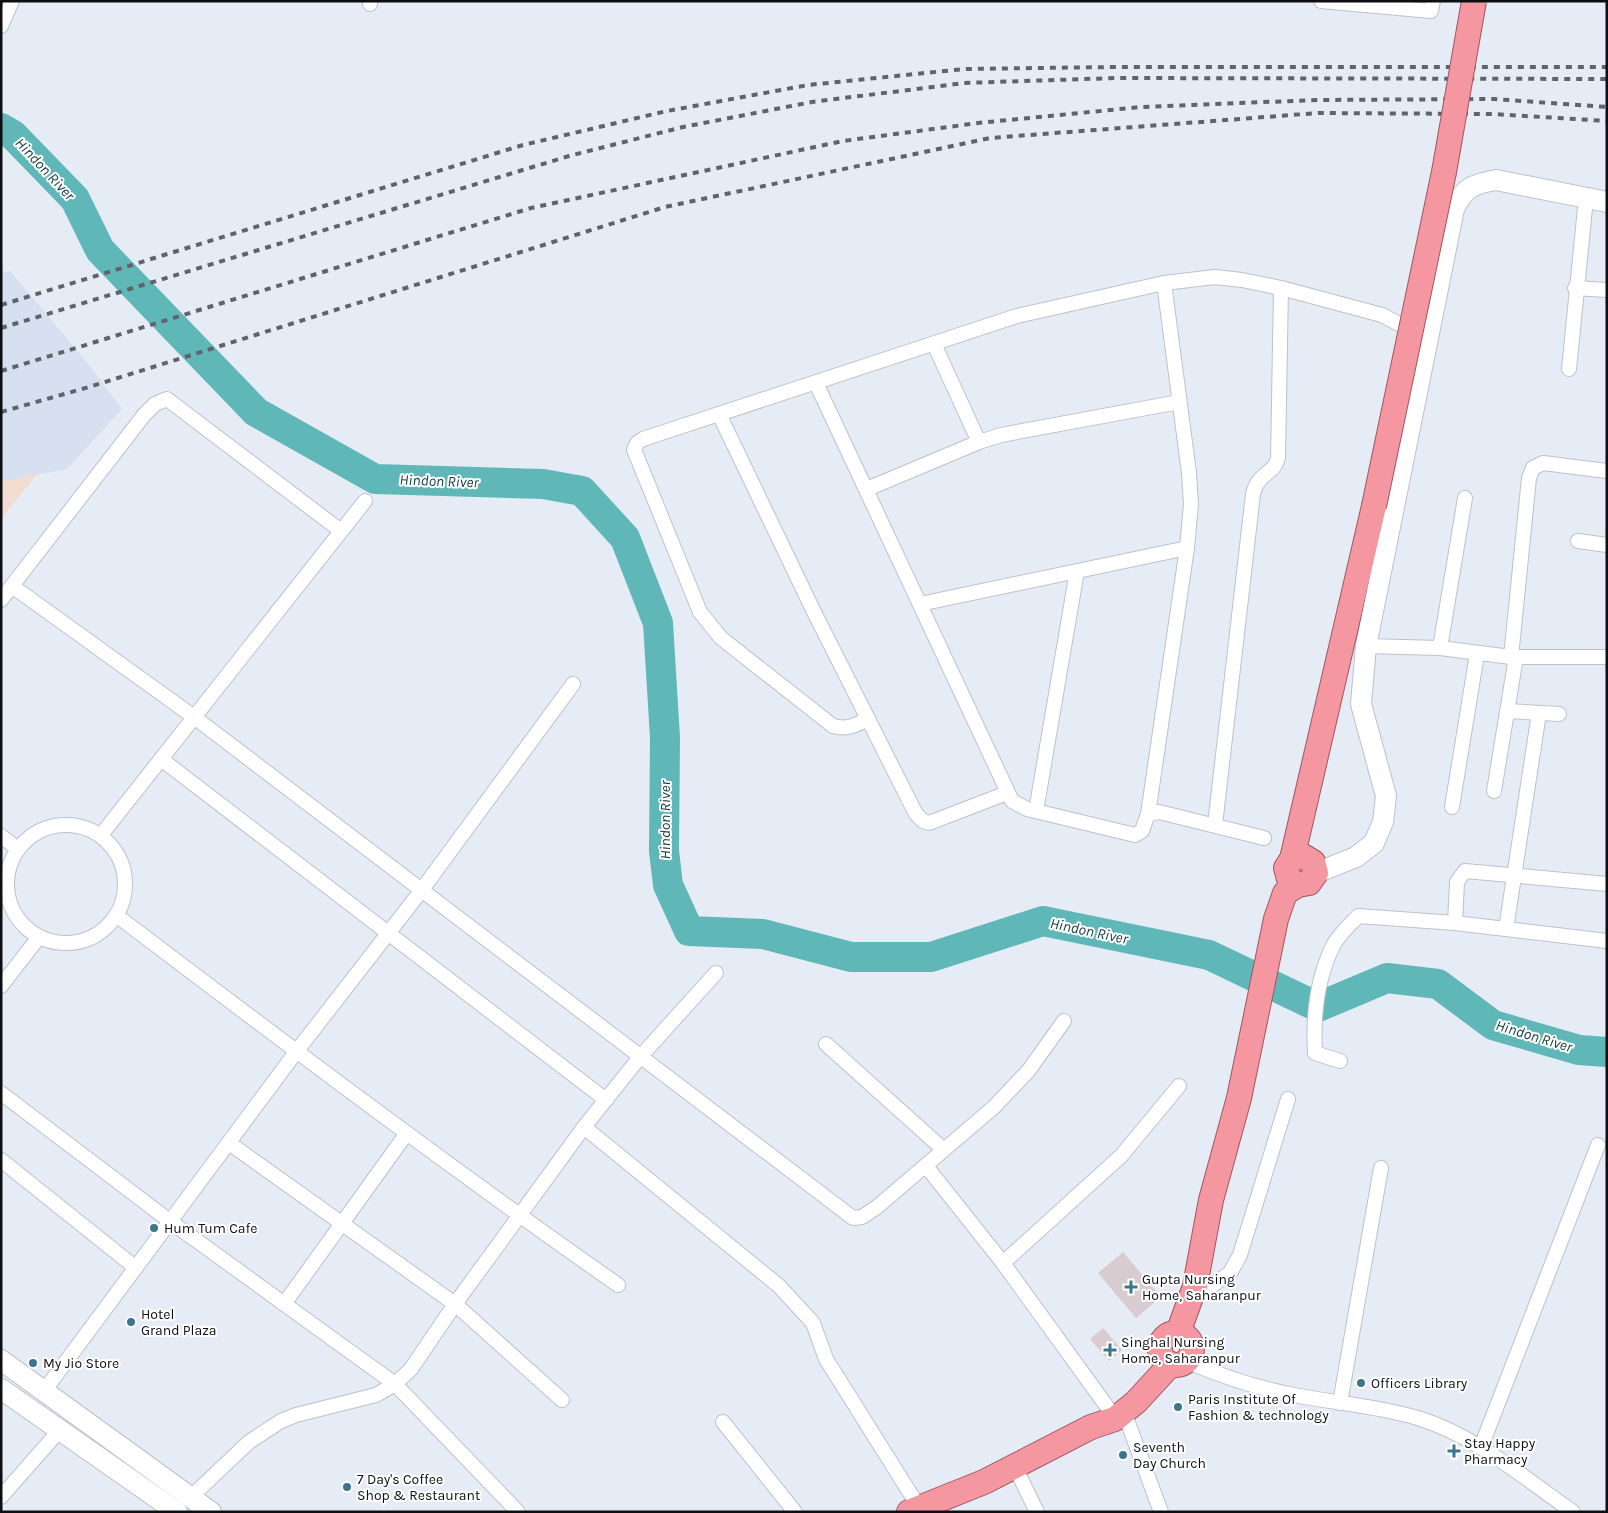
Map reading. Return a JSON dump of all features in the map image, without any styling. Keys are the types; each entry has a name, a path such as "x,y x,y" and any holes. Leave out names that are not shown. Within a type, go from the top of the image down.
{"highway":[{"path":"1307,879 1289,879 1286,874 1286,868 1292,858 1374,506 1444,172 1474,1"},
{"path":"1177,1350 1195,1286 1211,1200 1224,1158 1229,1128 1239,1098 1276,918 1285,893 1307,879"},
{"path":"917,1510 984,1482 1091,1427 1116,1410 1177,1350 1211,1286 1225,1192 1224,1158"}],"main road":[{"path":"1307,879 1339,865 1374,843 1383,822 1386,796 1361,704 1366,646 1450,227 1462,193 1478,183 1496,180 1607,202"},
{"path":"1,1360 192,1496 211,1512"},
{"path":"1,1389 165,1508"}],"street":[{"path":"1,26 12,1"},
{"path":"1321,1 1431,11 1433,1"},
{"path":"1569,369 1575,288 1586,198"},
{"path":"868,719 850,728 842,729 833,726 721,638 700,612 634,450 637,443 643,439 1017,316 1164,283 1215,277 1281,288 1382,315 1427,339"},
{"path":"816,383 1007,793 1019,806 1135,835 1142,831 1148,814 1188,548 1191,504 1164,283"},
{"path":"1215,825 1253,494 1260,478 1272,470 1278,458 1281,288"},
{"path":"1575,288 1607,290"},
{"path":"934,344 979,442"},
{"path":"1,600 144,415 155,404 168,399 341,531"},
{"path":"866,489 979,442 1021,430 1179,402"},
{"path":"720,414 916,814 923,821 929,823 1007,793"},
{"path":"1494,791 1507,711 1529,478 1532,468 1543,463 1607,471"},
{"path":"1440,648 1465,498"},
{"path":"101,836 365,501"},
{"path":"1578,541 1607,545"},
{"path":"920,604 1188,548"},
{"path":"1036,811 1077,571"},
{"path":"12,586 194,717 853,1218 862,1217 877,1208 994,1107 1029,1070 1064,1020"},
{"path":"1366,646 1440,648 1513,657 1607,657"},
{"path":"1452,807 1477,654"},
{"path":"44,1391 296,1052 421,891 573,684"},
{"path":"1507,711 1559,714"},
{"path":"1506,929 1539,713"},
{"path":"162,759 606,1100"},
{"path":"1148,814 1159,812 1264,838"},
{"path":"66,824 84,827 101,836 113,848 122,863 125,880 124,898 116,915 106,928 91,938 74,943 56,942 39,937 22,924 11,908 6,888 9,867 18,849 31,836 48,827 66,824"},
{"path":"1,836 18,849"},
{"path":"1455,923 1458,882 1461,875 1472,870 1607,884"},
{"path":"116,915 296,1052 519,1216 618,1285"},
{"path":"1340,1060 1315,1053 1314,1024 1321,980 1333,944 1358,916 1455,923 1607,941"},
{"path":"1,986 39,937"},
{"path":"192,1496 249,1442 281,1421 296,1414 376,1394 395,1384 411,1369 455,1304 584,1127 640,1057 716,973"},
{"path":"826,1044 944,1150"},
{"path":"1003,1263 1121,1156 1180,1086"},
{"path":"1,1093 171,1222 395,1384 518,1512"},
{"path":"1211,1286 1230,1272 1240,1255 1288,1099"},
{"path":"584,1127 778,1286 796,1303 813,1323 826,1359 917,1510"},
{"path":"284,1304 407,1133"},
{"path":"229,1143 455,1304 562,1400"},
{"path":"1481,1447 1598,1145"},
{"path":"1,1160 136,1268"},
{"path":"926,1166 1116,1410 1161,1512"},
{"path":"1340,1402 1380,1168"},
{"path":"1177,1350 1260,1388 1418,1418 1455,1433 1481,1447 1573,1512"},
{"path":"722,1422 795,1512"},
{"path":"1,1497 59,1431"},
{"path":"1015,1466 1036,1512"}],"shaded area":[{"path":"10,271 89,365 122,409 67,469 1,482 1,273"},
{"path":"37,474 1,519 1,482"}],"building":[{"path":"1123,1252 1161,1297 1136,1318 1098,1273"},
{"path":"1103,1328 1122,1350 1109,1361 1090,1339"}],"waterway":[{"name":"Hindon River","path":"1,128 13,135 75,199 100,250 256,412 375,479 543,484 582,491 625,538 658,623 665,738 664,851 668,885 689,931 763,934 851,957 931,957 1043,921 1209,955 1318,1007 1387,978 1438,984 1493,1025 1579,1050 1607,1052"}],"railway":[{"path":"1,305 523,145 667,111 808,85 964,69 1114,67 1607,67"},
{"path":"1,328 569,156 683,127 812,102 964,83 1116,78 1607,79"},
{"path":"1,371 531,208 843,141 978,123 1141,107 1316,100 1494,99 1607,107"},
{"path":"1,412 89,387 665,207 990,138 1318,113 1493,114 1607,121"}],"place":[{"name":"Hum Tum Cafe","path":"154,1228"},
{"name":"Gupta Nursing Home, Saharanpur","path":"1131,1287"},
{"name":"Hotel Grand Plaza","path":"131,1322"},
{"name":"Singhal Nursing Home, Saharanpur","path":"1110,1350"},
{"name":"My Jio Store","path":"33,1363"},
{"name":"Officers Library","path":"1361,1383"},
{"name":"Paris Institute Of Fashion & technology","path":"1178,1407"},
{"name":"Stay Happy Pharmacy","path":"1454,1451"},
{"name":"Seventh Day Church","path":"1123,1455"},
{"name":"7 Day's Coffee Shop & Restaurant","path":"347,1487"}]}
